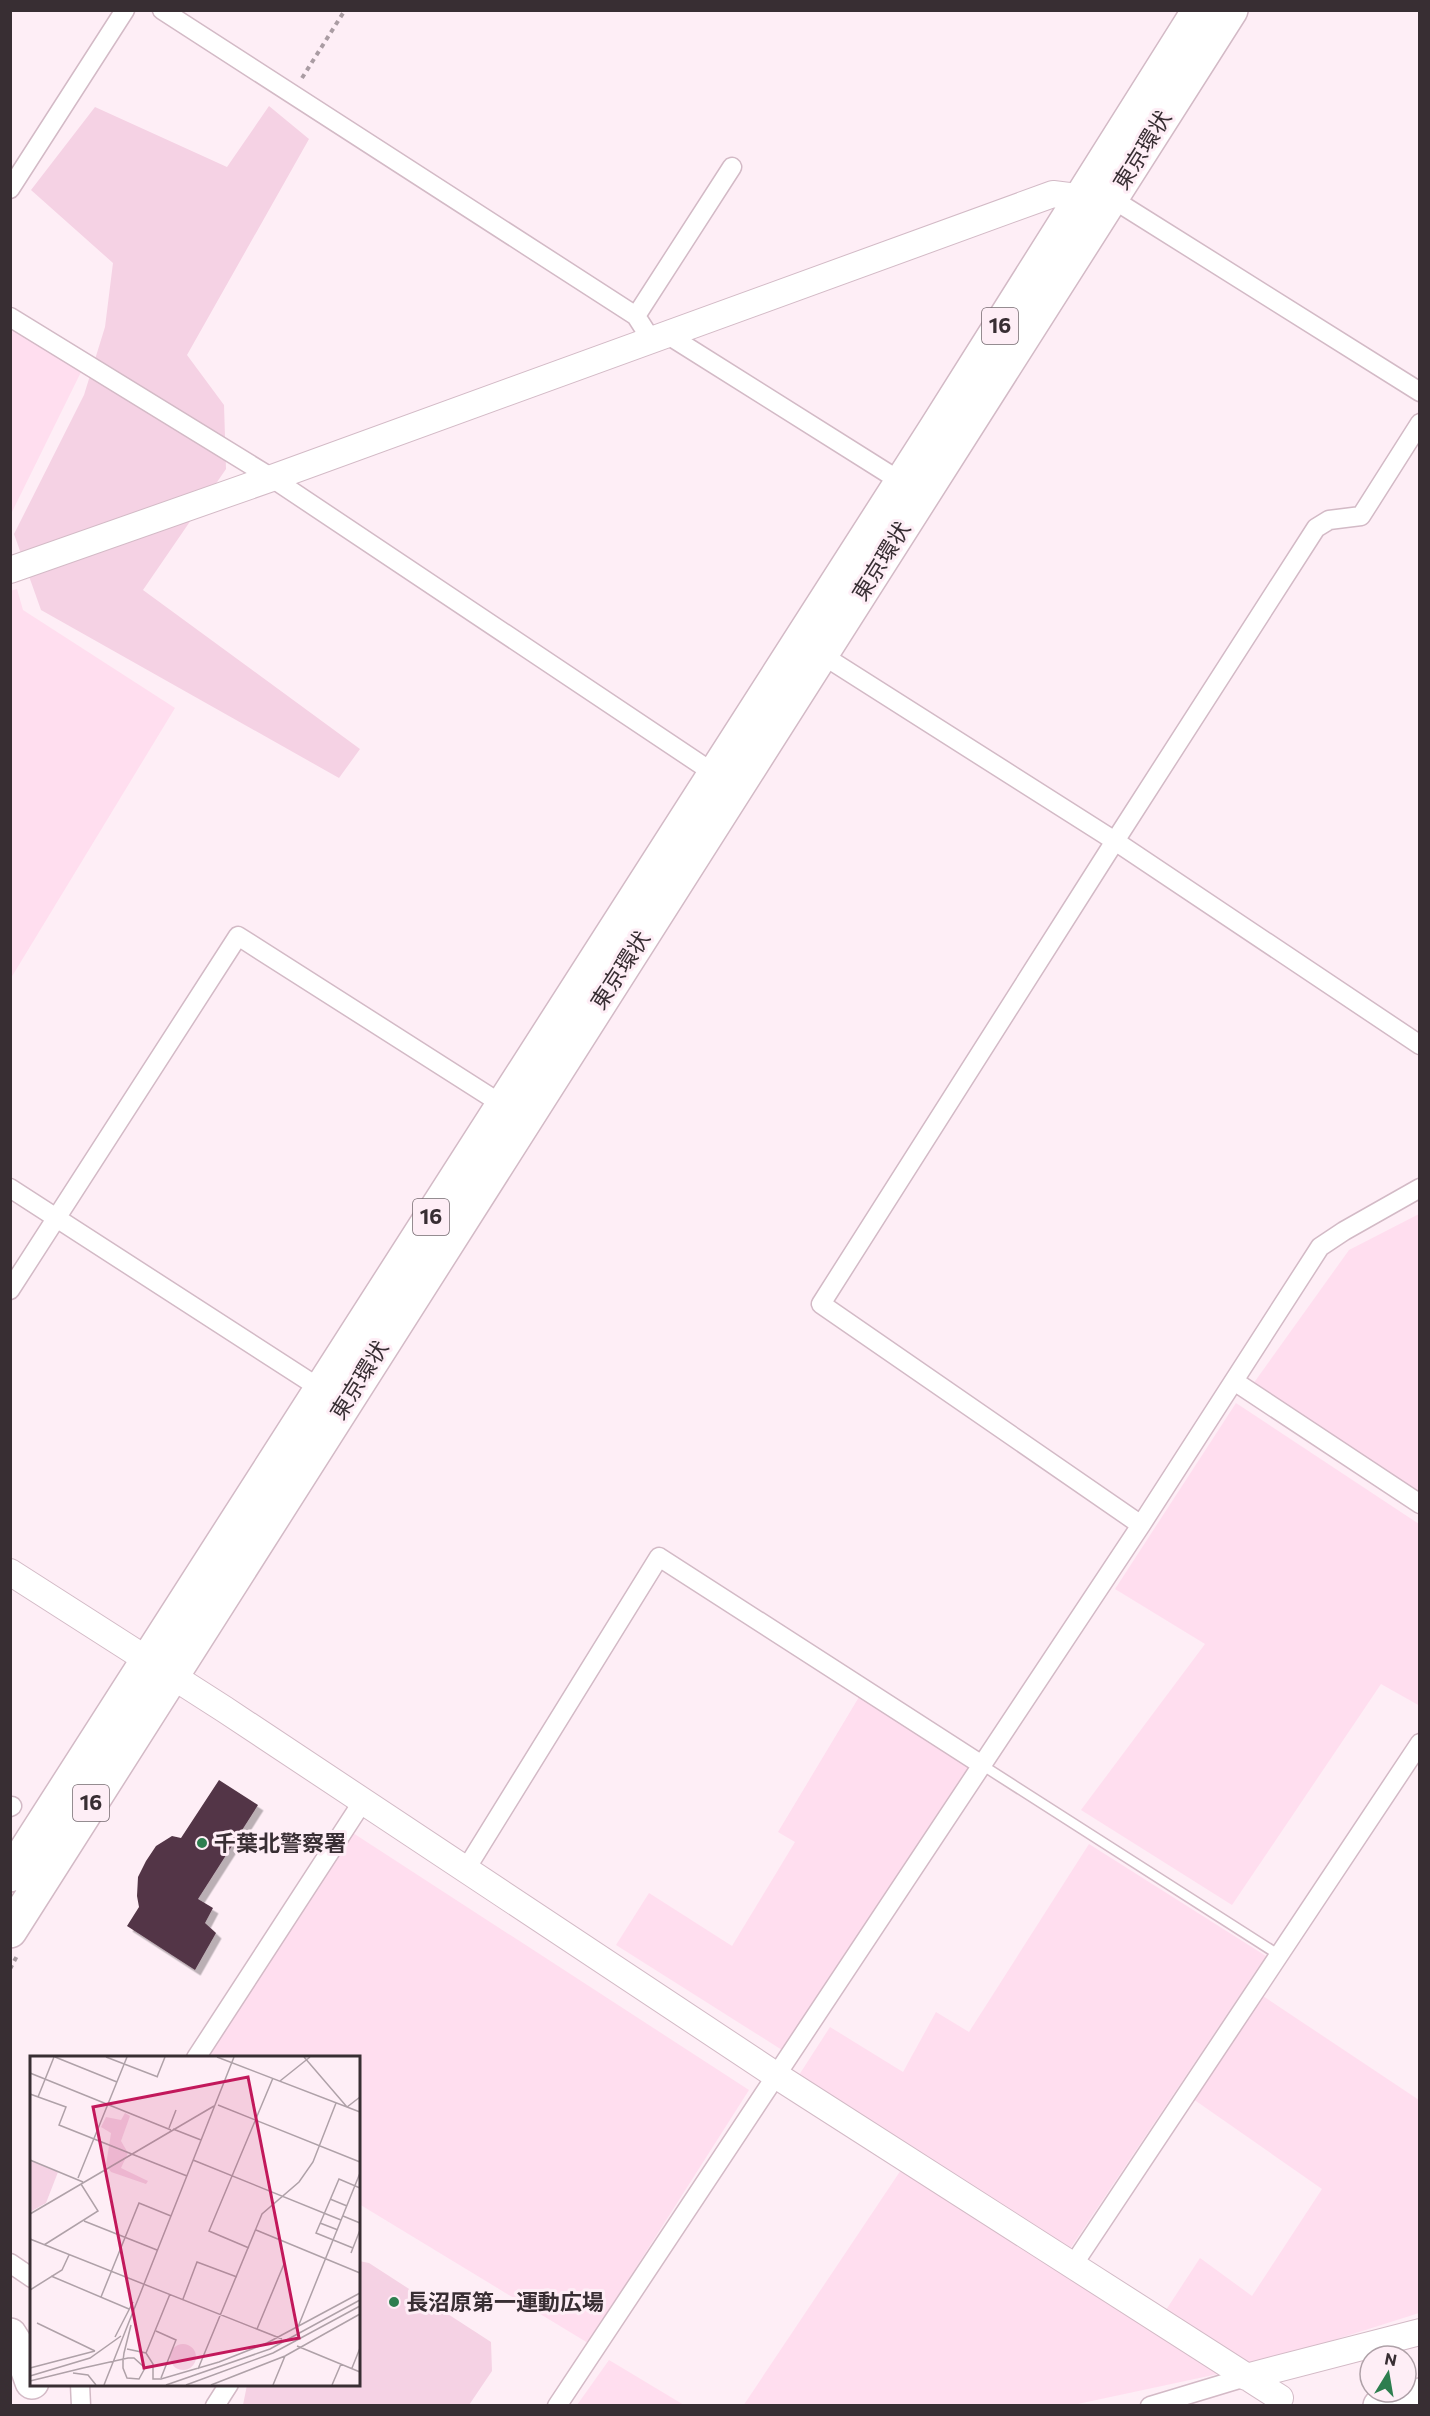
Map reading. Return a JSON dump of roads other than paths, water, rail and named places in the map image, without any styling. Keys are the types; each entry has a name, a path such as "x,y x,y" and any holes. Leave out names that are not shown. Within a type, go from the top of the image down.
{"highway":[{"name":"東京環状","path":"15,1942 160,1668 321,1389 715,774 811,648 900,482 1199,10"},
{"name":"東京環状","path":"10,1875 160,1668 502,1154 811,648 1111,198 1231,10"},
{"path":"10,2336 22,2354 30,2377"},
{"path":"32,2386 34,2406"},
{"path":"1380,2406 1419,2395"}],"street":[{"path":"10,189 125,10"},
{"path":"162,10 636,316 660,338 900,482"},
{"path":"636,316 732,167"},
{"path":"10,570 272,478 1053,194 1069,196 1078,202"},
{"path":"1111,198 1419,392"},
{"path":"10,317 272,478 715,774"},
{"path":"1141,1525 821,1304 1114,841 1317,528 1329,520 1361,516 1419,423"},
{"path":"811,648 1114,841 1419,1045"},
{"path":"10,1290 238,936 503,1105"},
{"path":"10,1188 321,1389"},
{"path":"557,2406 1141,1525 1320,1247 1419,1188"},
{"path":"1234,1381 1419,1504"},
{"path":"466,1869 659,1557 982,1766"},
{"path":"10,1572 363,1801 777,2076 1280,2398"},
{"path":"1073,2265 1419,1743"},
{"path":"197,2056 363,1801"},
{"path":"10,2263 30,2277"},
{"path":"1150,2406 1246,2377 1419,2332"},
{"path":"80,2386 81,2406"},
{"path":"215,2406 228,2386"}],"lane":[{"path":"982,1766 1279,1955"}],"place":[{"name":"千葉北警察署","path":"202,1843"},
{"name":"長沼原第一運動広場","path":"394,2302"}]}
